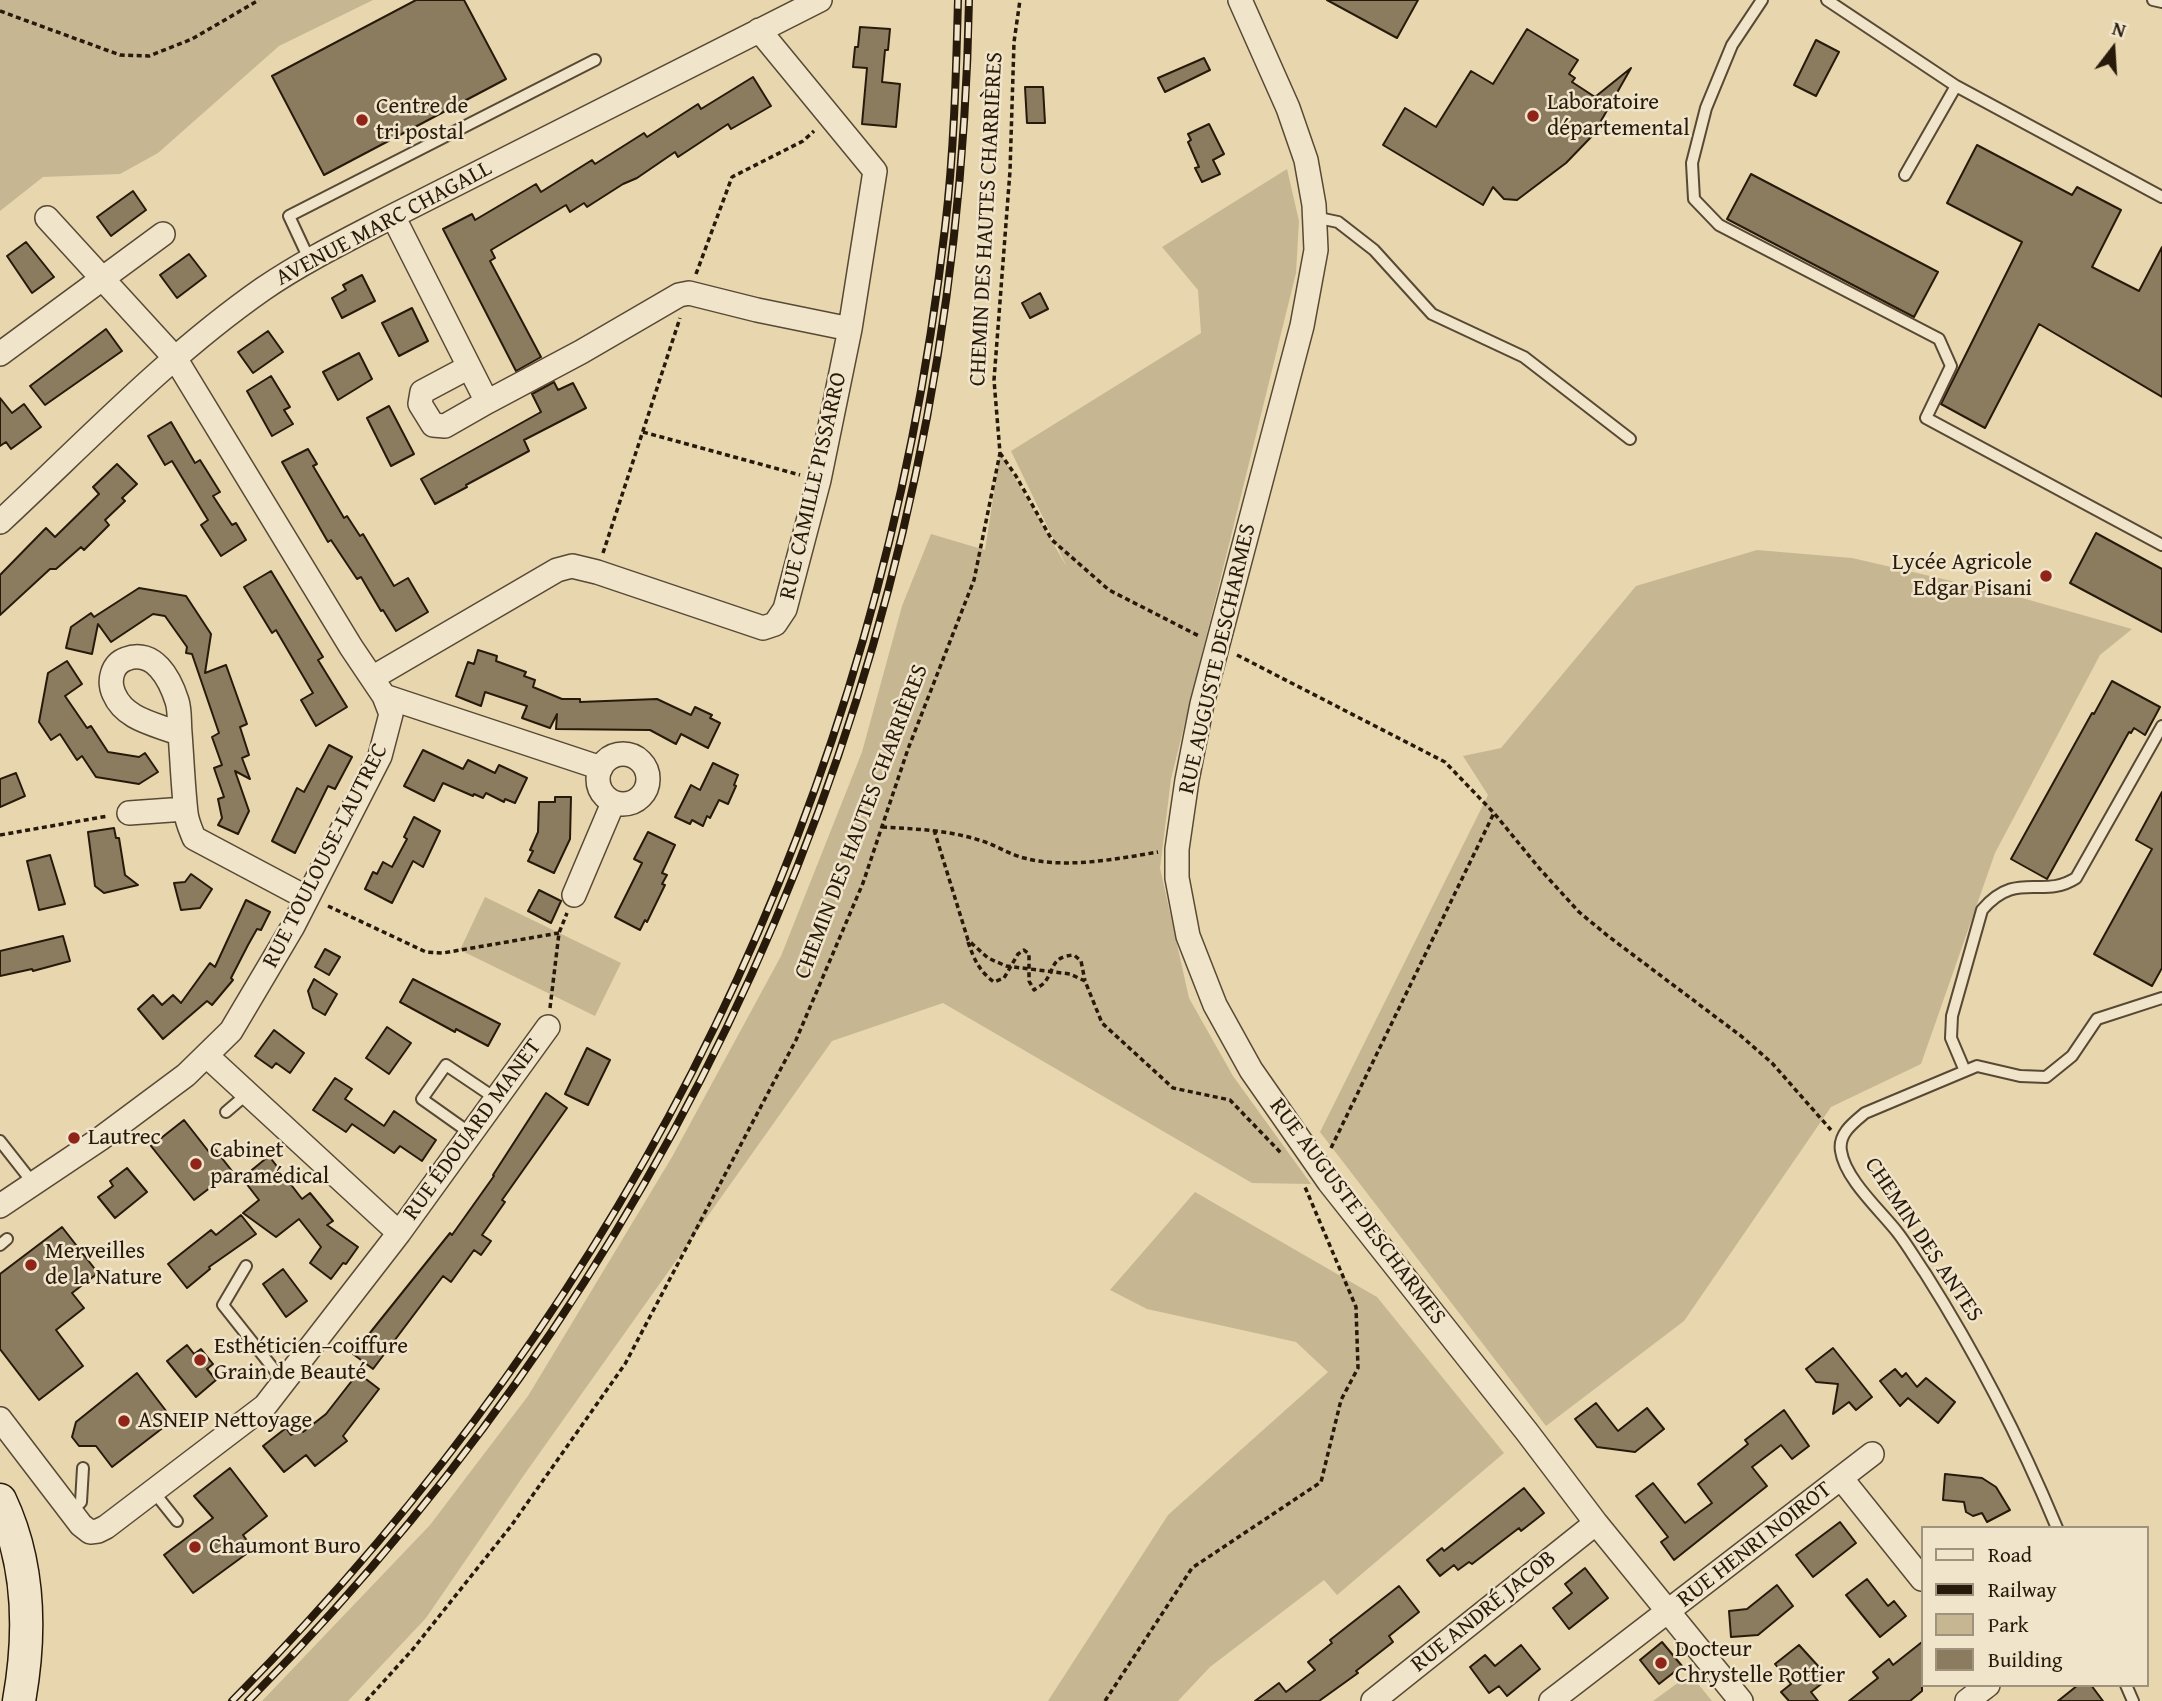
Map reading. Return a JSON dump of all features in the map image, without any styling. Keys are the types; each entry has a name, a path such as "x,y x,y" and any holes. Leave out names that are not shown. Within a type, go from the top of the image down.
{"street":[{"name":"RUE AUGUSTE DESCHARMES","path":"1240,0 1283,96 1306,160 1316,250 1302,326 1202,704 1177,849 1177,878 1188,936 1215,1005 1312,1176 1741,1701"},
{"name":"AVENUE MARC CHAGALL","path":"0,522 175,358 263,289 393,216 816,1"},
{"name":"RUE CAMILLE PISSARRO","path":"378,687 557,570 572,566 764,628 775,624 785,609 819,480 850,328 875,171 759,30"},
{"path":"393,216 487,402"},
{"name":"RUE TOULOUSE-LAUTREC","path":"0,1206 100,1139 186,1075 231,1031 307,898 380,756 391,714 378,687 175,358 47,218"},
{"path":"0,354 163,234"},
{"path":"468,367 422,392 419,404 433,425 445,426 581,352 678,295 689,293 850,328"},
{"path":"378,687 601,768"},
{"path":"180,734 186,808 194,838 307,898"},
{"path":"620,754 636,758 647,771 649,779 643,794 630,804 613,803 601,792 598,776 601,768 612,757 620,754"},
{"path":"574,895 613,803"},
{"path":"129,813 186,808"},
{"name":"RUE ÉDOUARD MANET","path":"71,1512 90,1532 98,1531 265,1406 399,1233 548,1027"},
{"name":"RUE ÉDOUARD MANET","path":"207,1056 399,1233"},
{"path":"0,1419 71,1512"},
{"name":"RUE HENRI NOIROT","path":"1552,1701 1872,1454"},
{"name":"RUE HENRI NOIROT","path":"1841,1478 1920,1577"},
{"path":"0,1500 15,1542 27,1611 27,1643 19,1701"},
{"name":"RUE ANDRÉ JACOB","path":"1373,1701 1596,1523"},
{"path":"1967,1701 1985,1687"}],"lane":[{"path":"1762,0 1732,45 1706,108 1692,163 1694,199 1719,225 1939,339 1951,366 1926,418 2162,545"},
{"path":"1827,0 1956,86 2162,197"},
{"path":"2153,0 2162,2"},
{"path":"310,261 289,216 595,60"},
{"path":"1905,175 1956,86"},
{"path":"1314,217 1338,222 1374,250 1432,314 1524,357 1630,439"},
{"path":"1965,1071 1951,1038 1952,1016 1982,910 1993,897 2011,888 2064,886 2076,878 2162,726"},
{"path":"1840,1141 1852,1124 1865,1113 1977,1066 2021,1076 2046,1077 2072,1056 2097,1019 2162,998"},
{"path":"470,1133 422,1099 446,1065 495,1098"},
{"path":"226,1112 247,1094"},
{"path":"0,1141 33,1183"},
{"name":"CHEMIN DES ANTES","path":"1840,1141 1841,1153 1849,1172 1899,1234 1982,1366 2032,1468 2056,1526"},
{"path":"246,1266 223,1305 280,1387"},
{"path":"71,1512 81,1502 83,1468"},
{"path":"153,1491 177,1521"}],"path":[{"path":"0,11 120,55 149,56 192,39 259,0"},
{"name":"CHEMIN DES HAUTES CHARRIÈRES","path":"366,1701 413,1649 511,1526 625,1364 796,1040 863,883 908,749 974,580 1000,453 994,380 1010,170 1014,42 1020,0"},
{"path":"597,572 689,293 732,177 803,141 829,117"},
{"path":"643,432 819,480"},
{"path":"0,835 129,813"},
{"name":"CHEMIN DES ANTES","path":"1312,1176 1494,813 1539,869 1579,912 1741,1036 1788,1080 1840,1141"},
{"path":"882,827 934,830 979,839 1024,859 1068,863 1112,860 1177,849"},
{"path":"934,830 974,962 985,976 994,982 1004,978 1018,954 1024,950 1029,954 1029,981 1034,990 1045,982 1055,961 1074,955 1081,961 1084,981 1102,1023 1173,1088 1230,1100 1288,1161"},
{"path":"307,898 426,952 443,953 559,933 548,1027"},
{"path":"968,940 988,958 1028,970 1070,974 1084,981"},
{"path":"1105,1701 1192,1568 1321,1482 1341,1399 1358,1368 1356,1307 1312,1176"}],"green space":[{"path":"0,0 373,0 279,46 158,153 120,174 43,177 0,211"},
{"path":"1287,169 1299,221 1296,273 1171,779 1160,868 1189,998 1233,1076 1311,1184 1252,1183 943,1003 832,1041 524,1475 426,1618 348,1701 262,1701 430,1525 528,1396 672,1157 781,956 862,752 902,606 931,534 985,550 1000,453 1067,567 1011,451 1201,333 1198,290 1162,247"},
{"path":"1757,550 1852,558 2008,594 2132,629 2100,655 1995,853 1921,1064 1831,1107 1684,1321 1546,1426 1320,1132 1488,795 1463,756 1501,748 1636,586"},
{"path":"485,897 621,963 595,1016 460,950"},
{"path":"1195,1192 1377,1297 1504,1453 1337,1595 1324,1580 1210,1667 1178,1701 1048,1701 1168,1515 1328,1372 1296,1342 1147,1309 1110,1290"},
{"path":"1690,1674 1712,1701 1653,1701"}],"building":[{"name":"Centre de tri postal","path":"416,0 464,0 506,79 324,175 272,76"},
{"path":"1327,0 1418,0 1397,38"},
{"path":"860,27 890,29 882,82 900,84 896,127 862,124 867,68 853,67"},
{"name":"Laboratoire départemental","path":"1527,29 1578,60 1569,74 1575,78 1572,82 1595,97 1631,68 1593,135 1566,163 1517,200 1504,199 1493,187 1483,205 1383,145 1405,108 1436,127 1471,71 1493,84"},
{"path":"1816,40 1839,52 1816,96 1794,85"},
{"path":"1204,58 1210,70 1165,92 1158,78"},
{"path":"753,77 771,106 731,129 728,124 678,157 675,152 587,207 584,203 570,212 566,205 491,250 495,258 490,261 541,357 516,371 443,229 472,214 475,220 536,184 541,192 592,160 595,164 644,133 647,137 698,104 701,109"},
{"path":"1025,87 1043,87 1045,123 1027,123"},
{"path":"1209,124 1224,154 1213,160 1220,174 1202,182 1195,168 1199,167 1188,142 1191,140 1188,134"},
{"path":"1977,145 2072,195 2077,187 2121,210 2092,267 2139,291 2162,247 2162,397 2039,324 1985,428 1941,404 2022,242 1947,203"},
{"path":"1751,174 1938,272 1914,317 1727,219"},
{"path":"133,191 146,210 111,236 97,217"},
{"path":"26,242 54,277 32,293 7,256"},
{"path":"189,254 206,276 177,298 160,275"},
{"path":"362,275 375,301 342,318 332,298 346,290 343,285"},
{"path":"1040,293 1048,309 1030,318 1022,303"},
{"path":"412,308 428,341 399,356 382,323"},
{"path":"106,329 122,351 45,405 30,386"},
{"path":"268,331 283,352 253,373 238,352"},
{"path":"359,353 372,379 338,400 323,372"},
{"path":"271,376 290,407 284,410 293,424 272,436 247,391"},
{"path":"554,382 558,390 573,383 586,408 524,440 529,451 435,504 421,479 541,412 532,394"},
{"path":"0,398 12,413 24,404 41,427 11,449 6,442 0,446"},
{"path":"389,406 414,454 391,466 367,418"},
{"path":"171,422 195,463 200,460 220,492 213,496 232,525 236,523 246,540 221,556 201,525 208,520 172,461 165,465 148,436"},
{"path":"308,449 317,464 313,466 344,518 347,516 360,536 363,534 394,586 408,578 428,612 396,631 361,577 357,579 331,540 328,542 282,462"},
{"path":"117,464 137,484 122,498 125,501 105,520 109,525 84,550 81,547 56,569 50,569 0,615 0,575 46,528 55,537 99,494 93,487"},
{"path":"2096,533 2162,569 2162,632 2070,583"},
{"path":"271,571 323,657 318,660 347,707 316,726 301,700 313,693 276,630 272,633 244,587"},
{"path":"139,588 186,596 211,634 205,673 226,665 247,724 240,727 249,755 242,758 250,779 235,771 249,811 238,834 218,825 222,818 218,799 224,797 214,768 222,765 212,737 219,733 192,654 186,653 187,647 165,616 153,614 111,642 98,624 92,654 66,648 71,627 91,613 94,617"},
{"path":"478,650 497,656 496,661 526,672 524,676 535,680 533,687 562,699 580,699 580,702 657,699 691,715 695,707 712,715 710,718 720,723 708,748 681,734 676,744 650,730 556,729 557,714 550,728 522,718 527,706 485,692 481,706 456,696 468,662 474,664"},
{"path":"67,661 82,684 65,696 87,728 91,726 108,752 139,757 145,753 158,772 139,784 96,777 82,756 77,760 60,734 51,740 39,722 48,673"},
{"path":"2112,681 2160,707 2145,735 2134,728 2129,732 2047,879 2011,859"},
{"path":"329,745 352,757 335,789 328,786 295,853 272,841 297,788 304,792"},
{"path":"423,750 463,769 468,760 495,773 499,765 527,778 515,803 505,799 504,802 486,793 483,798 474,794 473,796 443,783 434,801 404,786"},
{"path":"713,763 738,775 728,804 719,800 703,826 692,820 690,824 675,817 691,785 700,790"},
{"path":"16,773 25,796 0,807 0,779"},
{"path":"2162,792 2162,968 2152,986 2094,954 2152,849 2136,840"},
{"path":"555,797 571,797 570,839 554,873 528,861 538,832 539,802 555,802"},
{"path":"414,817 440,831 423,867 413,861 392,903 365,889 373,872 377,874 383,862 392,867 407,839 404,837"},
{"path":"114,828 116,838 119,838 125,875 138,885 104,893 95,886 88,832"},
{"path":"648,832 675,845 662,873 667,875 662,884 665,885 647,922 645,920 640,930 615,917 642,863 634,859"},
{"path":"50,855 65,904 39,910 27,861"},
{"path":"191,874 212,889 200,908 181,910 174,883 185,882"},
{"path":"539,890 561,901 551,923 528,911"},
{"path":"246,900 270,912 261,930 257,929 248,945 231,978 233,980 212,1005 207,1001 163,1039 138,1009 153,995 162,1005 173,995 181,1003 210,963 215,967"},
{"path":"63,936 70,961 0,976 0,951"},
{"path":"325,949 340,957 329,975 315,967"},
{"path":"314,979 337,994 325,1015 313,1008 308,991"},
{"path":"413,979 500,1024 488,1046 456,1029 455,1032 400,1002"},
{"path":"387,1027 411,1043 389,1074 366,1058"},
{"path":"274,1030 304,1053 290,1073 276,1063 272,1068 255,1056"},
{"path":"587,1048 610,1060 588,1105 565,1094"},
{"path":"335,1078 352,1089 345,1099 384,1126 394,1111 436,1140 422,1161 400,1146 394,1153 352,1124 346,1132 313,1110"},
{"path":"546,1093 567,1108 502,1200 505,1202 482,1235 491,1241 481,1255 474,1250 451,1282 443,1276 373,1369 353,1354 450,1233 452,1235 494,1176"},
{"name":"Cabinet paramédical","path":"184,1120 209,1152 214,1148 232,1171 194,1200 151,1146"},
{"path":"269,1156 302,1199 310,1193 333,1221 327,1225 358,1247 331,1279 310,1263 321,1247 299,1219 276,1237 243,1213 259,1200 242,1178"},
{"path":"127,1168 147,1192 115,1218 98,1197 113,1186 110,1181"},
{"path":"241,1215 256,1234 209,1267 210,1269 187,1288 168,1264 211,1230 216,1235"},
{"path":"62,1227 98,1273 72,1293 84,1308 56,1330 83,1366 39,1400 0,1349 0,1274"},
{"path":"283,1269 307,1301 286,1317 263,1284"},
{"path":"187,1345 194,1354 201,1349 213,1364 207,1369 216,1380 196,1397 167,1361"},
{"path":"1833,1348 1872,1397 1856,1410 1849,1402 1833,1414 1838,1384 1816,1382 1806,1369"},
{"path":"1895,1369 1902,1377 1906,1373 1917,1387 1926,1378 1955,1402 1938,1423 1908,1398 1900,1406 1880,1381"},
{"name":"ASNEIP Nettoyage","path":"137,1373 173,1420 112,1467 96,1446 79,1446 72,1437 76,1422"},
{"path":"358,1373 379,1389 343,1436 347,1441 315,1466 306,1455 284,1472 263,1446 286,1428 291,1435 301,1429 303,1432 326,1414"},
{"path":"1596,1403 1618,1431 1647,1408 1664,1429 1635,1452 1597,1447 1575,1419"},
{"path":"1784,1410 1809,1446 1792,1459 1781,1445 1752,1467 1767,1486 1674,1560 1661,1542 1668,1537 1636,1496 1653,1483 1685,1523 1712,1503 1698,1484 1748,1444 1745,1440"},
{"path":"230,1468 267,1516 243,1535 253,1549 193,1593 164,1555 213,1518 194,1496"},
{"path":"1945,1474 1982,1478 1996,1487 2010,1510 1987,1522 1982,1513 1973,1516 1966,1512 1964,1502 1943,1500"},
{"path":"1524,1488 1544,1513 1521,1531 1519,1528 1472,1564 1469,1562 1458,1570 1454,1565 1440,1576 1427,1560 1442,1548 1444,1551"},
{"path":"1840,1522 1856,1543 1813,1577 1796,1555"},
{"path":"1585,1568 1608,1598 1569,1629 1553,1608 1572,1593 1565,1584"},
{"path":"1867,1579 1888,1606 1894,1601 1906,1616 1880,1637 1846,1595"},
{"path":"1777,1585 1793,1606 1758,1635 1731,1637 1729,1611 1747,1609"},
{"path":"1399,1586 1419,1612 1389,1636 1393,1642 1356,1671 1358,1673 1319,1701 1255,1701 1279,1683 1286,1692 1315,1670 1308,1662 1332,1643 1330,1640"},
{"name":"Docteur Chrystelle Pottier","path":"1662,1642 1682,1666 1659,1684 1640,1660"},
{"path":"1920,1644 1922,1691 1910,1701 1849,1701 1878,1678 1873,1672 1889,1659 1893,1665"},
{"path":"1521,1645 1540,1669 1507,1696 1499,1686 1489,1693 1470,1667 1485,1655 1495,1666"},
{"path":"1799,1645 1829,1678 1811,1692 1818,1701 1789,1701 1781,1692 1791,1684 1775,1664"},
{"path":"2076,1687 2092,1687 2103,1701 2058,1701"}],"railway":[{"path":"232,1701 376,1544 505,1379 618,1206 715,1026 797,837 863,641 912,438 948,200 958,0"},
{"path":"248,1701 409,1523 551,1333 673,1132 775,921 856,702 916,474 954,240 969,0"}],"place":[{"name":"Laboratoire départemental","path":"1533,116"},
{"name":"Centre de tri postal","path":"362,120"},
{"name":"Lycée Agricole Edgar Pisani","path":"2046,576"},
{"name":"Lautrec","path":"74,1138"},
{"name":"Cabinet paramédical","path":"196,1164"},
{"name":"Merveilles de la Nature","path":"31,1265"},
{"name":"Esthéticien–coiffure Grain de Beauté","path":"200,1360"},
{"name":"ASNEIP Nettoyage","path":"124,1421"},
{"name":"Chaumont Buro","path":"195,1547"},
{"name":"Docteur Chrystelle Pottier","path":"1661,1663"}]}
